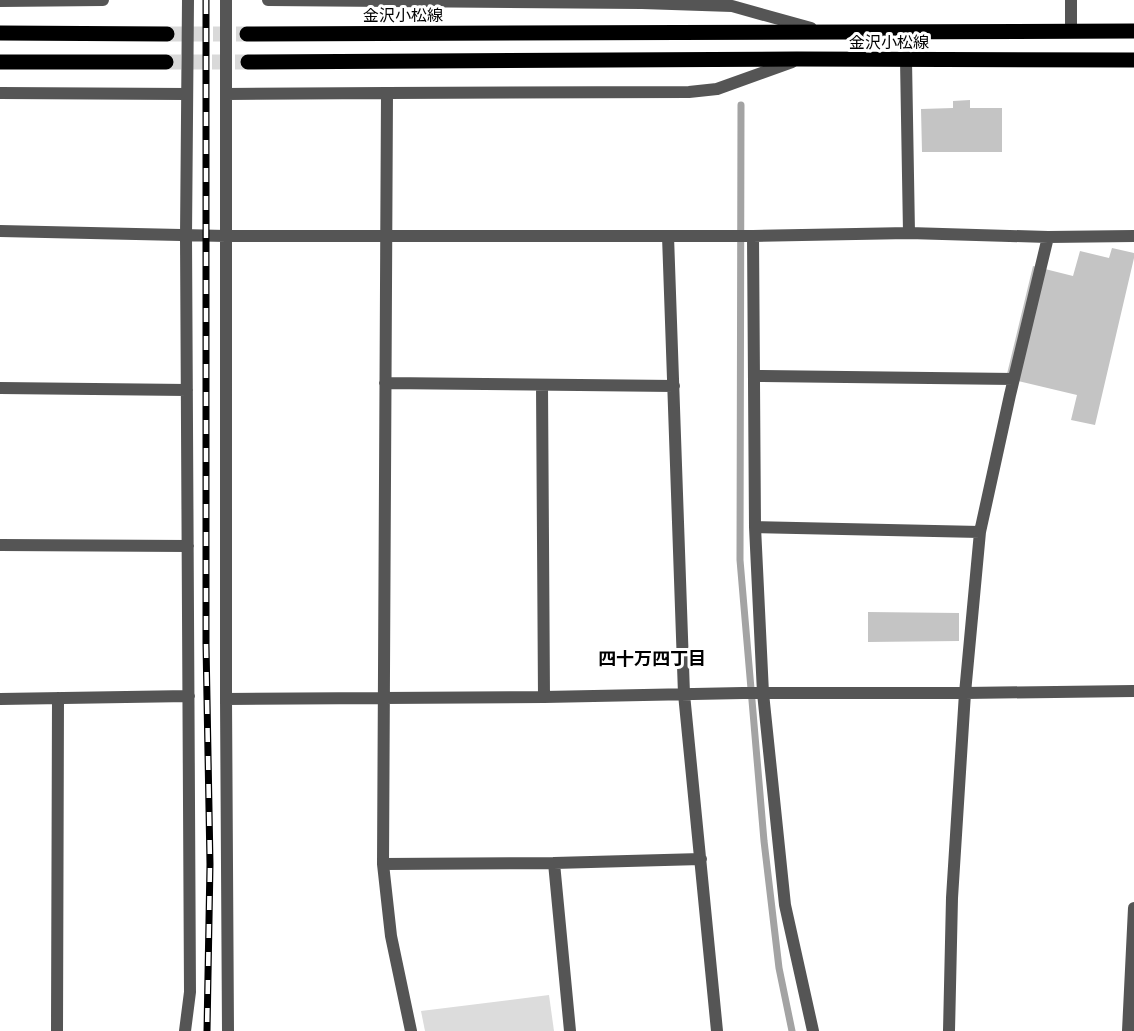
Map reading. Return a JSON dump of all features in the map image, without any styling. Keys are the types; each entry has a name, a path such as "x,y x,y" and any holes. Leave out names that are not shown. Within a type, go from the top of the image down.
{"main road":[{"name":"金沢小松線","path":"247,34 818,30 1134,31"},
{"path":"0,33 167,34"},
{"name":"金沢小松線","path":"248,62 1134,60"},
{"path":"0,62 166,63"}],"street":[{"path":"0,1 103,0"},
{"path":"185,1031 190,992 186,236 188,0"},
{"path":"226,0 228,1031"},
{"path":"268,0 642,1 732,6 818,30"},
{"path":"1071,0 1071,31"},
{"path":"226,93 689,92 717,89 797,60"},
{"path":"906,60 909,233"},
{"path":"0,93 187,93"},
{"path":"387,93 383,864 391,936 411,1031"},
{"path":"0,231 186,236 744,236 909,233 1048,237 1134,236"},
{"path":"668,236 684,694 717,1031"},
{"path":"744,236 755,376 754,693 785,905 813,1031"},
{"path":"949,1031 952,898 965,693 980,532 1048,237"},
{"path":"755,376 1014,379"},
{"path":"385,384 674,386"},
{"path":"542,385 544,698"},
{"path":"0,388 187,390"},
{"path":"755,527 980,532"},
{"path":"0,545 188,546"},
{"path":"226,699 544,698 754,693 1134,691"},
{"path":"0,699 189,696"},
{"path":"57,1031 58,698"},
{"path":"383,864 701,859"},
{"path":"554,863 570,1031"},
{"path":"1128,1031 1134,908"}],"shaded area":[{"path":"549,995 554,1031 425,1031 421,1011"}],"building":[{"path":"970,100 970,108 1002,108 1002,152 922,152 921,109 953,108 953,101"},
{"path":"1112,248 1134,253 1134,258 1095,425 1071,420 1077,395 1006,378 1033,266 1073,276 1080,251 1109,258"},
{"path":"868,612 959,613 959,641 868,642"}],"waterway":[{"path":"741,105 740,560 764,841 779,968 792,1031"}],"tunnel":[{"path":"167,34 247,34"},
{"path":"166,62 248,62"}],"railway":[{"path":"206,0 206,644 210,864 207,1031"}],"district":[{"name":"四十万四丁目","path":"652,659"}]}
